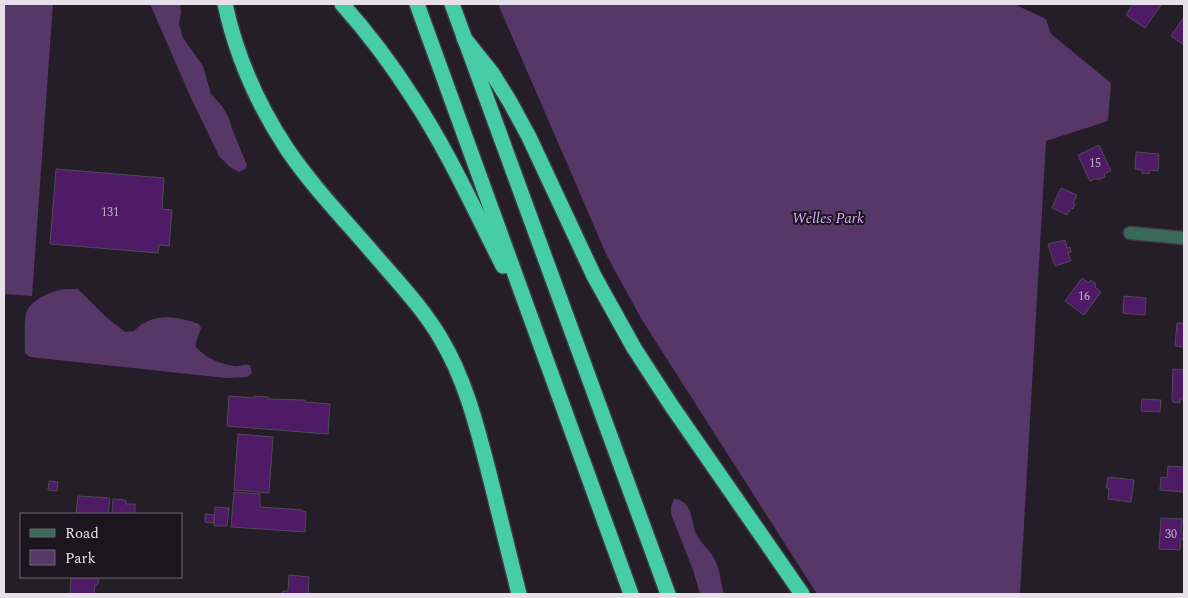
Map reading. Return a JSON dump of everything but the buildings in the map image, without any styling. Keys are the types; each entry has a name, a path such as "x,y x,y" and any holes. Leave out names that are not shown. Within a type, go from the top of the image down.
{"highway":[{"path":"225,4 249,79 261,105 287,150 423,312 441,338 452,359 472,410 519,594"},
{"path":"342,4 376,46 417,104 440,142 528,310"},
{"path":"417,4 631,594"},
{"path":"452,4 668,594"},
{"path":"464,38 492,73 510,102 532,144 594,276 626,335 662,391 802,594"},
{"path":"789,576 795,594"}],"street":[{"path":"1130,233 1184,238"}],"green space":[{"path":"4,4 53,4 32,296 4,294"},
{"path":"150,4 180,4 179,24 183,38 203,66 211,94 222,106 229,118 247,165 245,169 239,172 230,167 219,156 191,98"},
{"name":"Welles Park","path":"498,4 1014,4 1046,19 1051,34 1111,83 1108,121 1046,141 1020,594 817,594 642,320 607,256"},
{"path":"66,289 78,289 105,316 125,332 134,331 149,321 165,317 199,324 201,328 195,345 202,353 218,362 229,365 250,365 252,373 247,377 226,378 30,357 25,353 26,313 33,303 43,296"},
{"path":"674,499 680,500 688,507 697,535 717,564 724,594 700,594 693,570 671,514 671,506"}]}
